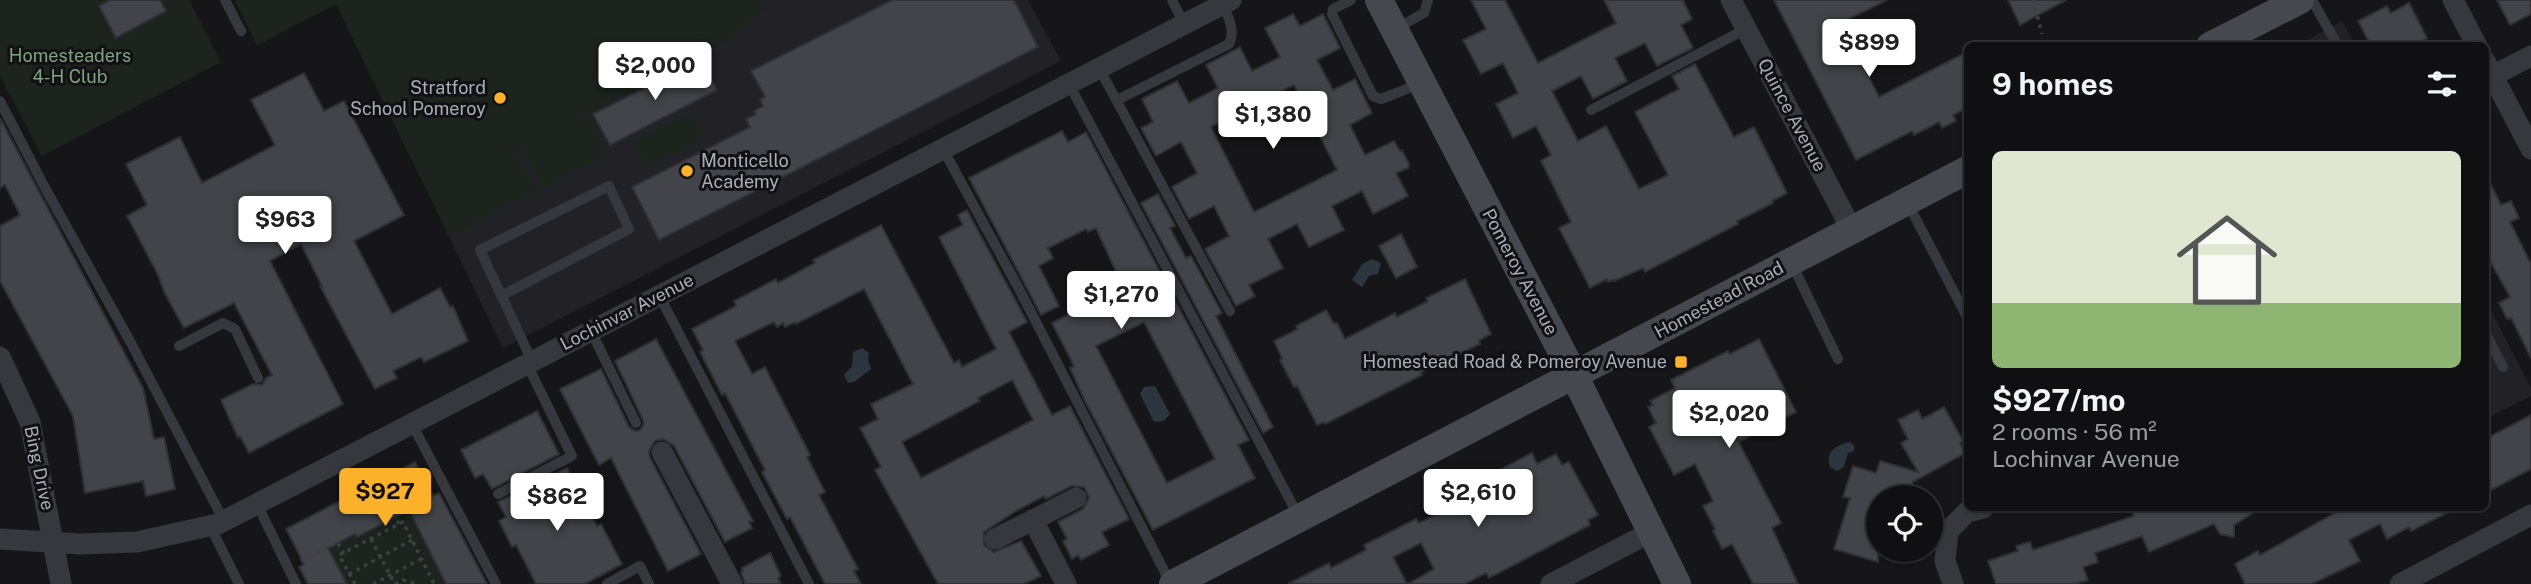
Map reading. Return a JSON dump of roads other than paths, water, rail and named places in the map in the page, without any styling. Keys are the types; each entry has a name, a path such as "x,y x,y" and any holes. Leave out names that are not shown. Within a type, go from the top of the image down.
{"main road":[{"name":"Pomeroy Avenue","path":"1378,0 1574,375 1677,584"},
{"path":"2218,42 2300,0"},
{"name":"Homestead Road","path":"1172,584 1964,172"}],"street":[{"name":"Quince Avenue","path":"1731,0 1852,230"},
{"path":"2453,0 2475,42"},
{"name":"Lochinvar Avenue","path":"0,539 83,544 137,542 217,523 1227,2"},
{"path":"2531,56 2489,69 2531,149"},
{"name":"Bing Drive","path":"0,357 30,422 61,584"},
{"path":"662,452 732,584"},
{"path":"995,539 1076,498"},
{"path":"1953,584 1945,561 1948,531 1971,511"},
{"path":"2400,584 2531,514"},
{"path":"1033,520 1066,584"},
{"path":"1551,584 1653,531"}],"lane":[{"path":"225,0 241,31"},
{"path":"1172,0 1184,24"},
{"path":"1352,0 1333,9 1332,14 1373,96 1381,99 1422,83"},
{"path":"1394,30 1424,13 1428,0"},
{"path":"2312,0 2336,42"},
{"path":"1117,100 1229,44 1233,38 1227,2"},
{"path":"1591,110 1746,29"},
{"path":"1099,68 1230,311"},
{"path":"1069,84 1300,518"},
{"path":"0,101 131,343 217,523 239,584"},
{"path":"943,149 1172,584"},
{"path":"498,494 572,456 480,250 609,186 629,229 501,296"},
{"path":"1907,202 1964,311"},
{"path":"1791,262 1838,359"},
{"path":"659,295 809,584"},
{"path":"178,346 223,323 228,324 235,329 258,378"},
{"path":"591,331 636,423"},
{"path":"2489,340 2502,368"},
{"path":"412,424 496,584"},
{"path":"257,504 296,584"},
{"path":"607,584 640,566 649,584"}],"place":[{"name":"Stratford School Pomeroy","path":"500,98"},
{"name":"Monticello Academy","path":"687,171"},
{"name":"Homestead Road & Pomeroy Avenue","path":"1681,362"}],"park label":[{"name":"Homesteaders 4-H Club","path":"70,66"}]}
